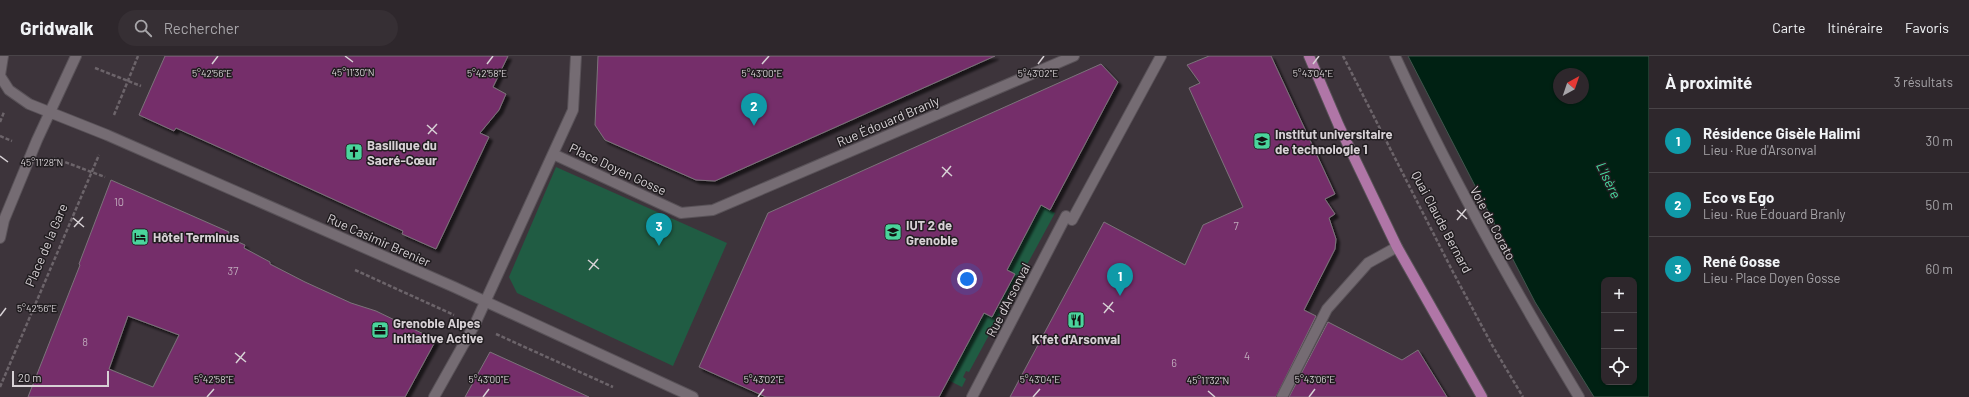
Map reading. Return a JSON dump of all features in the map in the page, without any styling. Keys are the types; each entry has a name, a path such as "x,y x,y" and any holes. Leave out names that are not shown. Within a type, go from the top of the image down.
{"main road":[{"path":"1309,56 1339,126 1397,247 1482,397"}],"street":[{"path":"0,76 3,56"},
{"path":"553,154 573,110 576,56"},
{"name":"Rue Édouard Branly","path":"712,210 1074,56"},
{"name":"Rue d'Arsonval","path":"972,397 1069,218 1161,56"},
{"name":"Voie de Corato","path":"1395,56 1424,119 1486,239 1579,397"},
{"path":"0,238 4,220 37,140 51,113 75,58"},
{"name":"Rue Casimir Brenier","path":"0,76 9,90 29,104 107,135 485,301 693,397"},
{"name":"Place Doyen Gosse","path":"434,397 475,324 553,154 681,213 712,210"},
{"path":"1282,397 1327,309 1368,263 1397,247"}],"path":[{"name":"Place de la Gare","path":"0,387 100,154 138,56"},
{"name":"Quai Claude Bernard","path":"1343,56 1492,345 1523,397"},
{"path":"75,58 141,86"},
{"path":"100,154 106,157"},
{"path":"350,268 618,389"}],"shaded area":[{"path":"556,167 727,243 673,366 517,293 509,277"},
{"path":"1041,205 1055,213 969,372 966,371 963,377 966,379 962,387 948,380 984,313 992,317 1015,275 1007,270"}],"water":[{"name":"L'Isère","path":"1408,56 1649,56 1649,397 1594,397 1535,302"}],"building":[{"name":"Basilique du Sacré-Cœur","path":"165,56 508,56 493,87 506,94 499,110 480,133 489,137 436,249 402,234 403,231 225,150 176,128 174,131 139,115"},
{"path":"598,56 995,56 715,181 696,180 605,140 595,125"},
{"path":"1209,56 1271,56 1335,194 1325,199 1335,214 1329,218 1336,239 1335,249 1304,310 1316,316 1276,397 1010,397 1104,222 1185,265 1203,225 1243,207 1189,88 1200,83 1187,65"},
{"name":"IUT 2 de Grenoble","path":"1101,64 1118,82 1050,210 1041,205 1007,270 1015,274 992,317 984,313 939,397 766,397 699,367 768,213"},
{"path":"111,180 229,232 227,237 245,245 244,248 270,262 270,264 305,282 351,303 376,311 436,340 405,397 28,397 80,265 79,264","holes":["128,316 179,335 153,387 109,369"]},
{"path":"1328,322 1402,360 1418,350 1447,397 1289,397"},
{"path":"490,352 589,397 465,397"}],"place":[{"name":"Eco vs Ego","path":"754,126"},
{"name":"Institut universitaire de technologie 1","path":"1262,141"},
{"name":"Basilique du Sacré-Cœur","path":"354,152"},
{"name":"IUT 2 de Grenoble","path":"893,232"},
{"name":"Hôtel Terminus","path":"140,237"},
{"name":"René Gosse","path":"659,246"},
{"name":"Résidence Gisèle Halimi","path":"1120,296"},
{"name":"K'fet d'Arsonval","path":"1076,320"},
{"name":"Grenoble Alpes Initiative Active","path":"380,330"}]}
